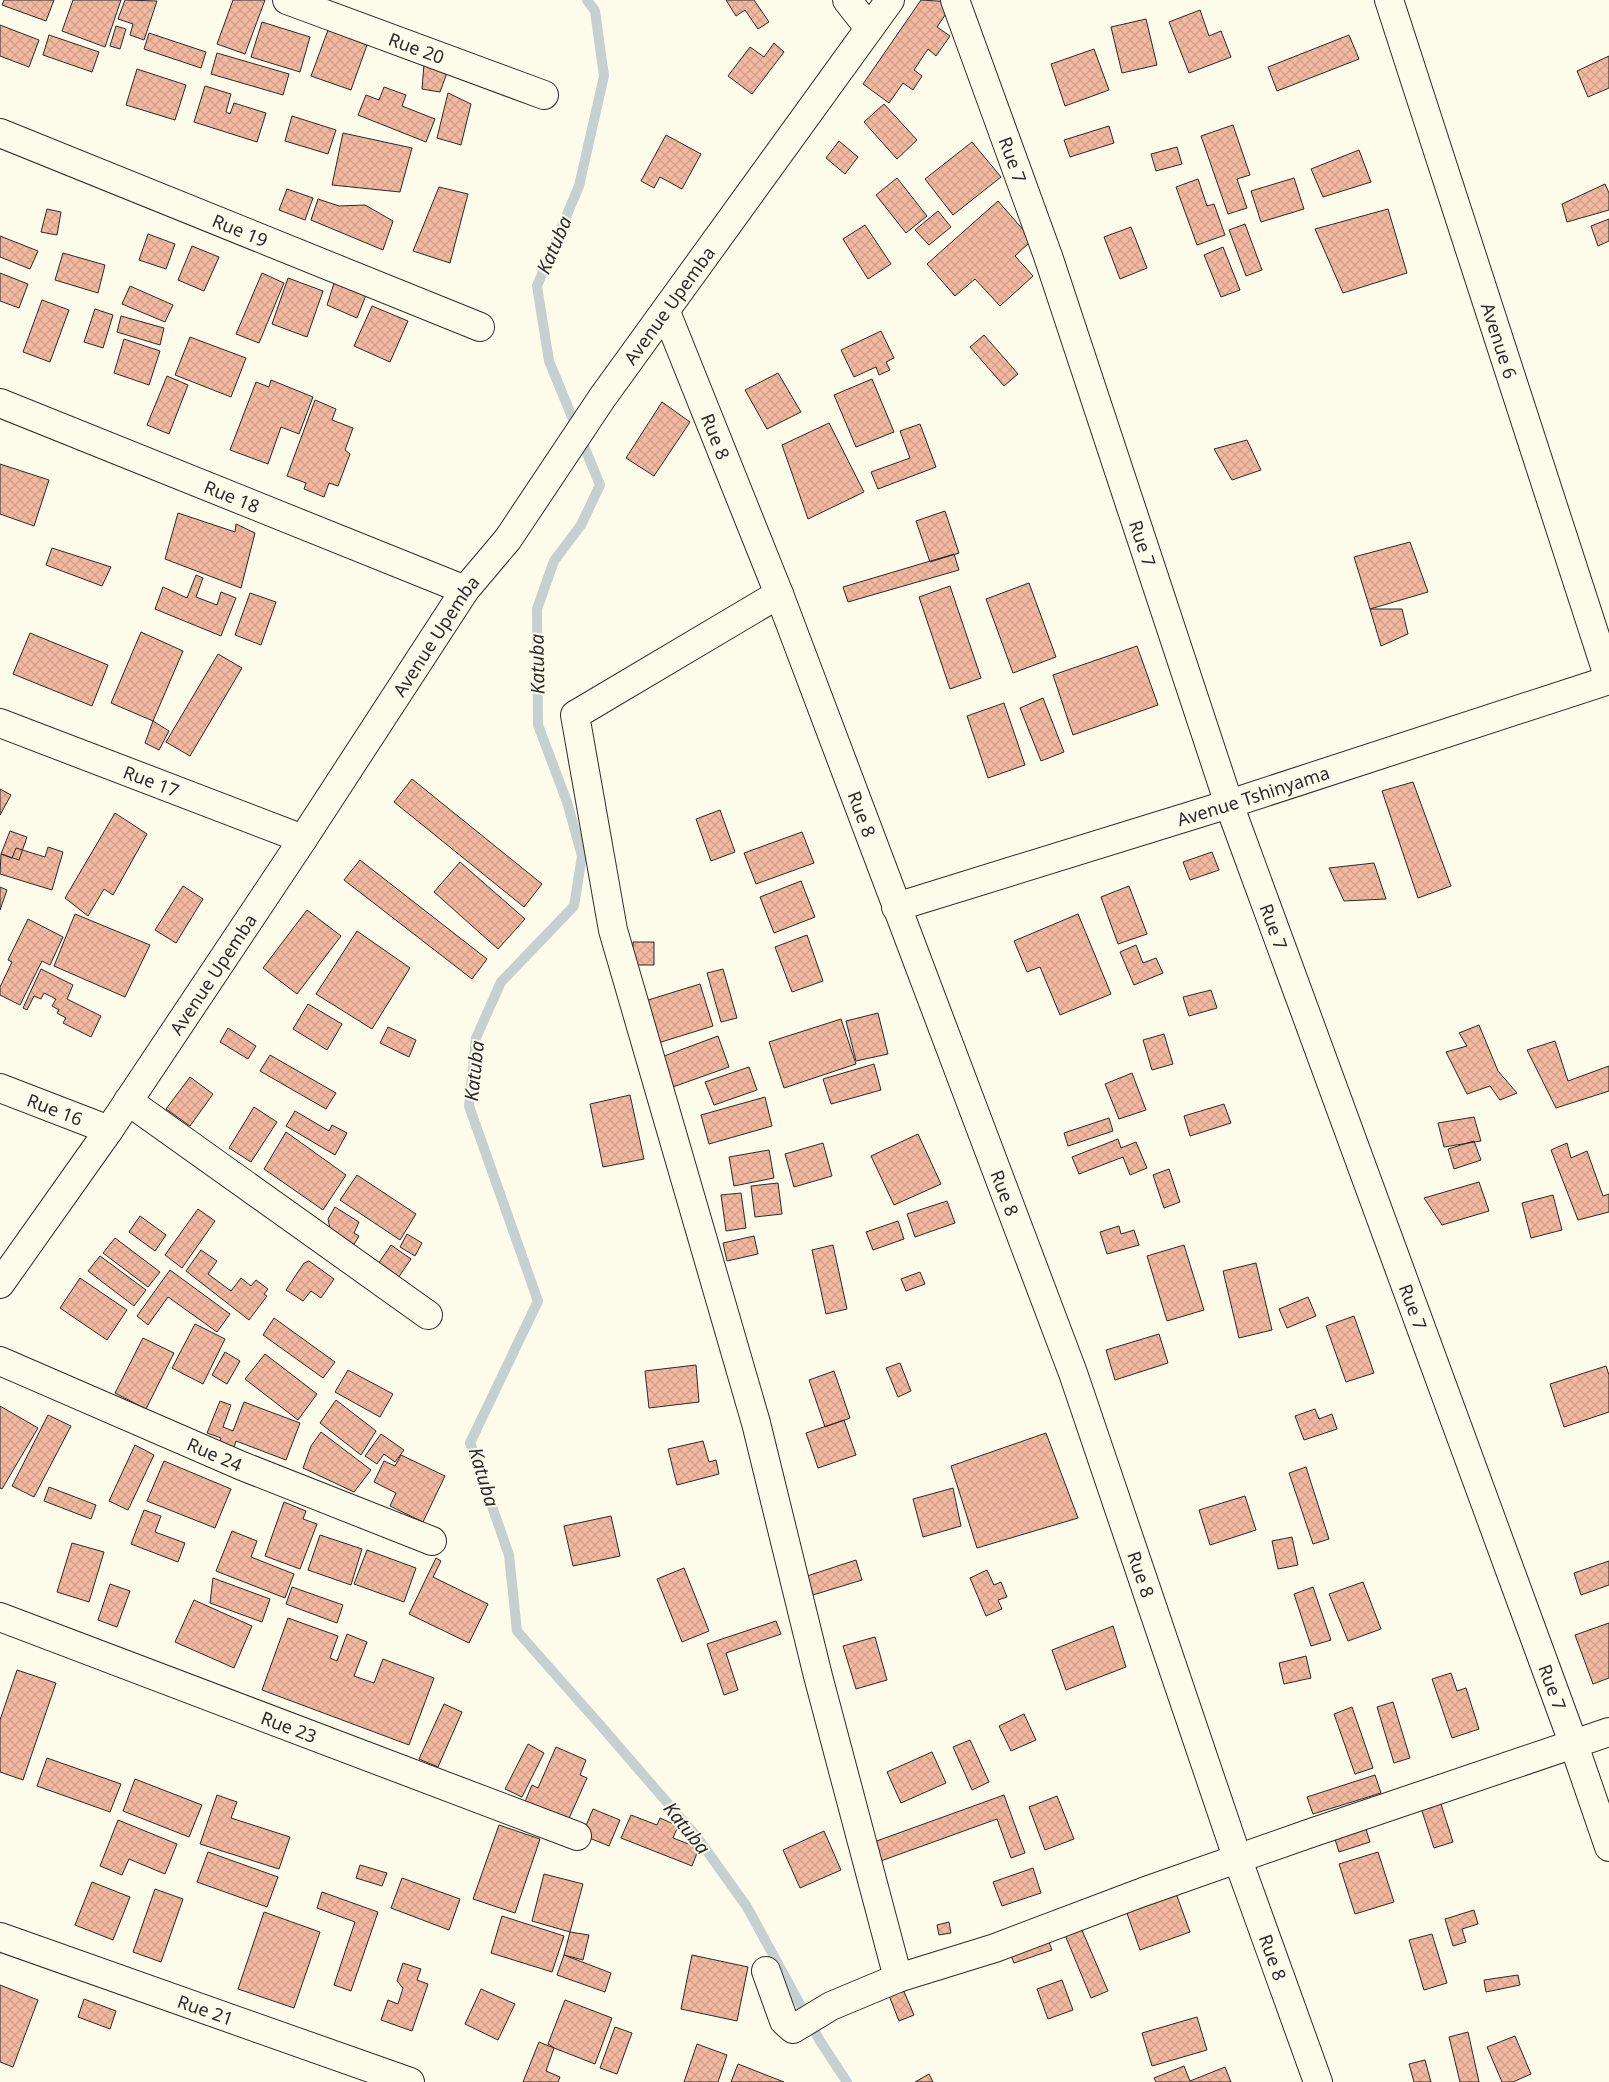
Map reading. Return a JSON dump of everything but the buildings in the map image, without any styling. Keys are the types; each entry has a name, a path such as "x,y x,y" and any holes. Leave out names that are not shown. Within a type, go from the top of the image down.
{"street":[{"name":"Rue 20","path":"287,0 544,95"},
{"path":"846,0 869,28"},
{"name":"Avenue Upemba","path":"0,1284 109,1130 303,839 465,590 508,539 602,398 890,0"},
{"name":"Rue 7","path":"956,0 1048,256 1229,804 1574,1745 1609,1847"},
{"name":"Avenue 6","path":"1389,0 1609,680"},
{"name":"Rue 19","path":"0,133 480,327"},
{"name":"Rue 8","path":"666,312 779,594 1073,1373 1238,1860 1318,2082"},
{"name":"Rue 18","path":"0,403 465,590"},
{"path":"779,594 575,715 613,930 756,1423 818,1676 898,1978"},
{"name":"Avenue Tshinyama","path":"896,907 1229,804 1609,680"},
{"name":"Rue 17","path":"0,723 303,839"},
{"name":"Rue 16","path":"0,1088 109,1130"},
{"path":"128,1101 428,1314"},
{"name":"Rue 24","path":"0,1361 242,1466 432,1541"},
{"name":"Rue 23","path":"0,1617 577,1836"},
{"path":"766,1971 784,2021 793,2029 831,2006 898,1978 994,1948 1143,1892 1308,1834 1609,1732"},
{"name":"Rue 21","path":"0,1937 410,2082"}],"waterway":[{"name":"Katuba","path":"587,0 595,11 604,76 579,186 537,286 549,361 600,485 581,525 554,561 537,609 538,725 567,802 582,856 574,906 501,982 476,1038 469,1106 538,1301 470,1443 509,1555 517,1631 697,1837 747,1907 820,2041 847,2082"}]}
